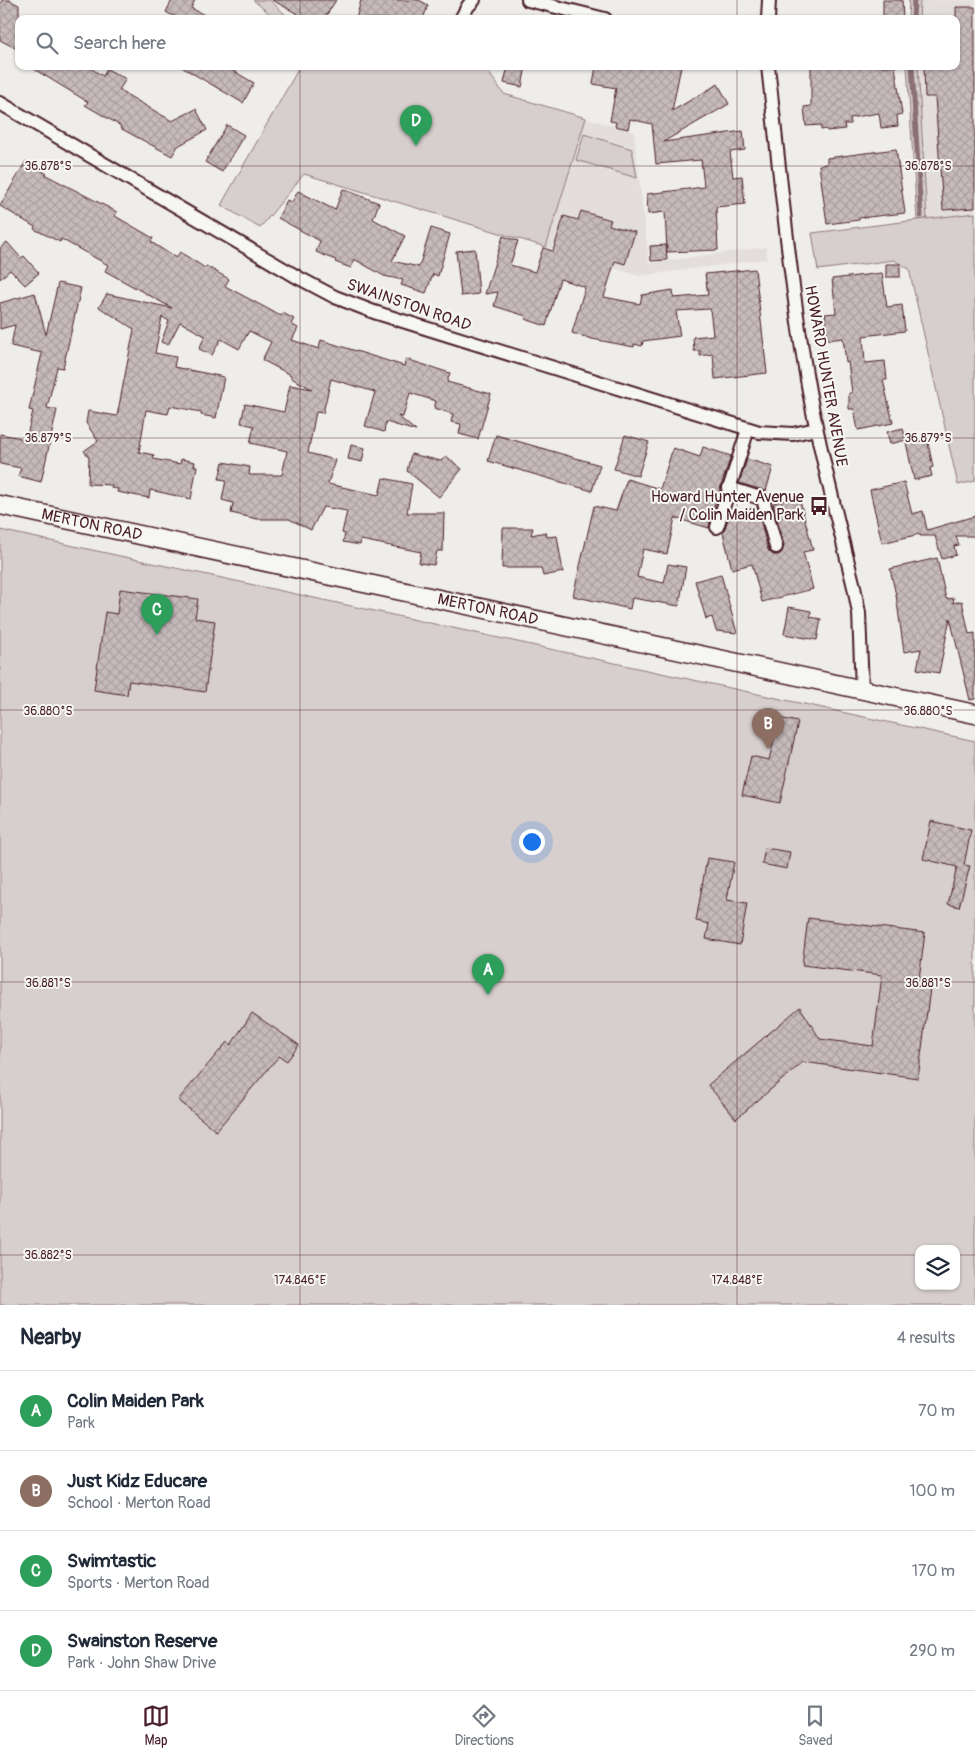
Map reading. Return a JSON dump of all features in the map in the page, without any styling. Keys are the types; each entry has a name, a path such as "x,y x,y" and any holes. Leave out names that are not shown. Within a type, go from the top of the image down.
{"main road":[{"name":"MERTON ROAD","path":"0,505 975,714"}],"street":[{"path":"463,15 474,0"},
{"path":"528,0 589,15"},
{"path":"768,15 769,0"},
{"name":"HOWARD HUNTER AVENUE","path":"768,70 790,262 802,347 816,429 859,613 862,690"},
{"name":"SWAINSTON ROAD","path":"0,103 299,278 335,297 374,312 748,429 774,434 793,434 816,429"},
{"path":"717,527 748,429"},
{"path":"730,488 763,499 776,547"}],"shaded area":[{"path":"253,0 270,0 286,15 271,15"},
{"path":"909,0 920,0 919,15 908,15"},
{"path":"920,0 975,0 975,213 927,219 918,70 960,70 960,15 919,15"},
{"path":"298,70 487,70 504,94 586,118 546,247 304,174 260,228 221,205"},
{"path":"907,70 918,70 927,219 917,220"},
{"path":"586,118 634,132 649,263 766,247 767,259 639,276 546,247"},
{"path":"584,134 632,149 637,178 576,160"},
{"path":"975,213 975,481 958,485 909,269 894,260 818,270 812,233"},
{"path":"0,530 975,741 975,1305 0,1305"}],"building":[{"path":"2,0 9,0 19,5 19,15 15,15 15,48 0,40 0,5"},
{"path":"172,0 195,0 191,8 204,15 172,15 166,12"},
{"path":"272,0 336,0 327,15 300,15"},
{"path":"361,0 419,0 428,5 424,15 357,15"},
{"path":"883,0 902,0 903,15 883,15"},
{"path":"956,7 975,7 975,208 943,210 935,97 925,97 924,70 960,70 960,15 956,15"},
{"path":"36,70 93,70 103,76 106,70 109,70 126,79 119,90 172,121 196,109 207,130 178,146 172,156 120,128 121,126 85,105 88,102"},
{"path":"187,70 232,70 254,83 243,103"},
{"path":"507,70 525,70 522,87 504,83"},
{"path":"595,70 680,70 672,111 718,84 729,104 663,142 743,131 745,150 730,152 733,177 742,176 745,204 716,207 718,250 667,252 665,212 648,214 647,194 704,187 701,160 656,164 652,124 630,119 628,129 615,126 616,122 610,121 616,88 593,84"},
{"path":"811,70 896,70 902,114 897,115 898,126 881,128 879,113 850,118 851,124 844,124 845,129 821,130 821,125 806,126 804,107 811,106"},
{"path":"227,125 244,135 222,172 205,162"},
{"path":"896,149 905,213 827,224 819,165 827,164 827,158"},
{"path":"26,161 46,175 117,212 115,216 153,238 151,242 176,258 180,252 205,268 206,266 229,279 225,286 281,316 283,313 294,319 291,324 298,328 292,340 319,349 321,340 404,366 406,359 450,373 447,382 491,394 478,439 459,434 461,424 451,422 453,414 434,408 436,401 410,393 403,417 398,416 416,431 386,422 384,432 365,426 375,392 331,379 323,413 316,412 308,453 335,460 328,484 379,495 383,478 412,484 407,513 444,513 443,551 437,551 434,565 419,563 421,552 361,540 360,545 343,542 345,534 342,533 347,511 323,507 311,530 289,519 257,519 231,513 233,503 222,500 226,480 219,479 223,462 250,467 249,475 282,475 287,451 250,443 254,426 241,423 245,404 284,412 290,385 312,389 291,378 291,375 262,360 271,342 249,331 239,349 221,339 212,355 199,349 205,336 180,322 168,345 161,342 169,321 162,317 155,353 176,357 174,367 224,377 216,418 201,415 201,412 170,406 168,414 146,410 139,452 154,455 153,459 180,464 181,459 195,462 194,466 197,466 191,499 150,490 149,498 117,492 118,489 111,488 112,485 88,484 89,457 84,451 98,441 86,423 88,411 117,416 134,329 99,307 107,294 172,308 105,271 108,265 61,239 60,242 34,229 35,227 0,206"},
{"path":"343,189 379,203 373,219 405,236 392,261 419,267 431,228 450,234 438,276 433,274 426,293 401,285 403,280 384,276 354,259 351,268 335,262 336,260 316,252 320,241 278,218 287,200 292,202 298,191 335,210"},
{"path":"581,211 611,220 609,225 635,232 625,264 615,261 604,297 640,304 642,295 673,290 674,298 708,295 705,274 755,269 767,373 715,379 713,354 700,356 700,351 694,351 693,337 713,335 710,309 676,311 680,336 643,341 642,346 634,344 634,347 572,333 585,287 560,279 546,326 525,319 526,316 494,306 498,292 485,294 503,236 518,241 510,265 535,272 543,248 553,251 564,216 578,220"},
{"path":"7,242 21,258 24,256 39,273 25,285 10,270 0,279 0,248"},
{"path":"666,245 667,260 651,261 650,246"},
{"path":"475,249 479,294 461,296 456,251"},
{"path":"886,264 900,264 900,277 886,277"},
{"path":"882,273 887,307 902,305 905,331 863,336 865,363 885,361 887,380 883,380 893,423 858,430 854,409 849,409 849,393 852,393 843,338 828,340 825,314 836,313 832,279"},
{"path":"58,283 81,288 63,368 57,367 47,408 57,410 41,482 18,476 21,468 0,464 0,434 26,439 33,411 29,410 42,353 11,346 15,325 0,329 0,303 35,293 46,335"},
{"path":"903,428 906,440 890,444 887,432"},
{"path":"496,435 600,465 592,491 488,461"},
{"path":"625,435 649,442 638,476 614,469"},
{"path":"927,438 933,467 930,468 932,476 914,480 906,442"},
{"path":"351,445 365,448 362,462 348,459"},
{"path":"703,447 731,456 710,519 709,528 675,518 667,554 643,549 637,577 664,583 668,564 686,567 679,606 632,598 630,609 573,596 594,506 616,511 627,479 660,489 673,448 700,457"},
{"path":"411,454 441,461 446,456 462,469 439,497 407,471"},
{"path":"747,459 773,467 766,491 739,483"},
{"path":"904,482 912,514 923,511 927,530 975,516 975,536 956,536 959,545 954,546 956,555 942,559 935,536 920,536 920,534 882,543 870,490"},
{"path":"799,497 813,550 803,552 813,589 762,602 752,564 732,569 723,533 730,514 757,507 768,550 773,555 779,555 784,545 773,503"},
{"path":"503,528 533,528 531,535 546,532 547,537 557,536 563,572 543,576 541,568 502,568"},
{"path":"937,558 946,599 954,598 953,603 962,601 969,634 975,633 975,699 970,700 950,618 939,673 917,669 921,649 904,652 896,595 890,569"},
{"path":"721,574 737,633 716,631 712,617 706,619 695,581"},
{"path":"120,589 198,599 195,618 215,621 205,692 129,681 127,695 94,690 105,612 117,614"},
{"path":"789,607 811,611 810,617 821,619 817,640 784,634"},
{"path":"779,718 798,722 780,803 742,795 751,756 769,760"},
{"path":"931,821 971,830 964,865 970,866 959,907 948,904 957,867 923,859"},
{"path":"765,848 790,852 787,869 762,864"},
{"path":"707,858 734,862 727,900 747,903 740,945 706,939 709,924 696,921"},
{"path":"808,918 925,933 918,987 930,989 918,1078 803,1062 736,1119 708,1085 800,1007 820,1039 873,1046 882,975 802,965"},
{"path":"252,1013 299,1045 287,1061 279,1056 216,1131 178,1100 227,1042 231,1045"}],"waterway":[{"path":"913,15 914,0"},
{"path":"912,70 921,216"}],"place":[{"name":"Swainston Reserve","path":"416,146"},
{"name":"Howard Hunter Avenue / Colin Maiden Park","path":"819,506"},
{"name":"Swimtastic","path":"157,635"},
{"name":"Just Kidz Educare","path":"768,749"},
{"name":"Colin Maiden Park","path":"488,995"}]}
